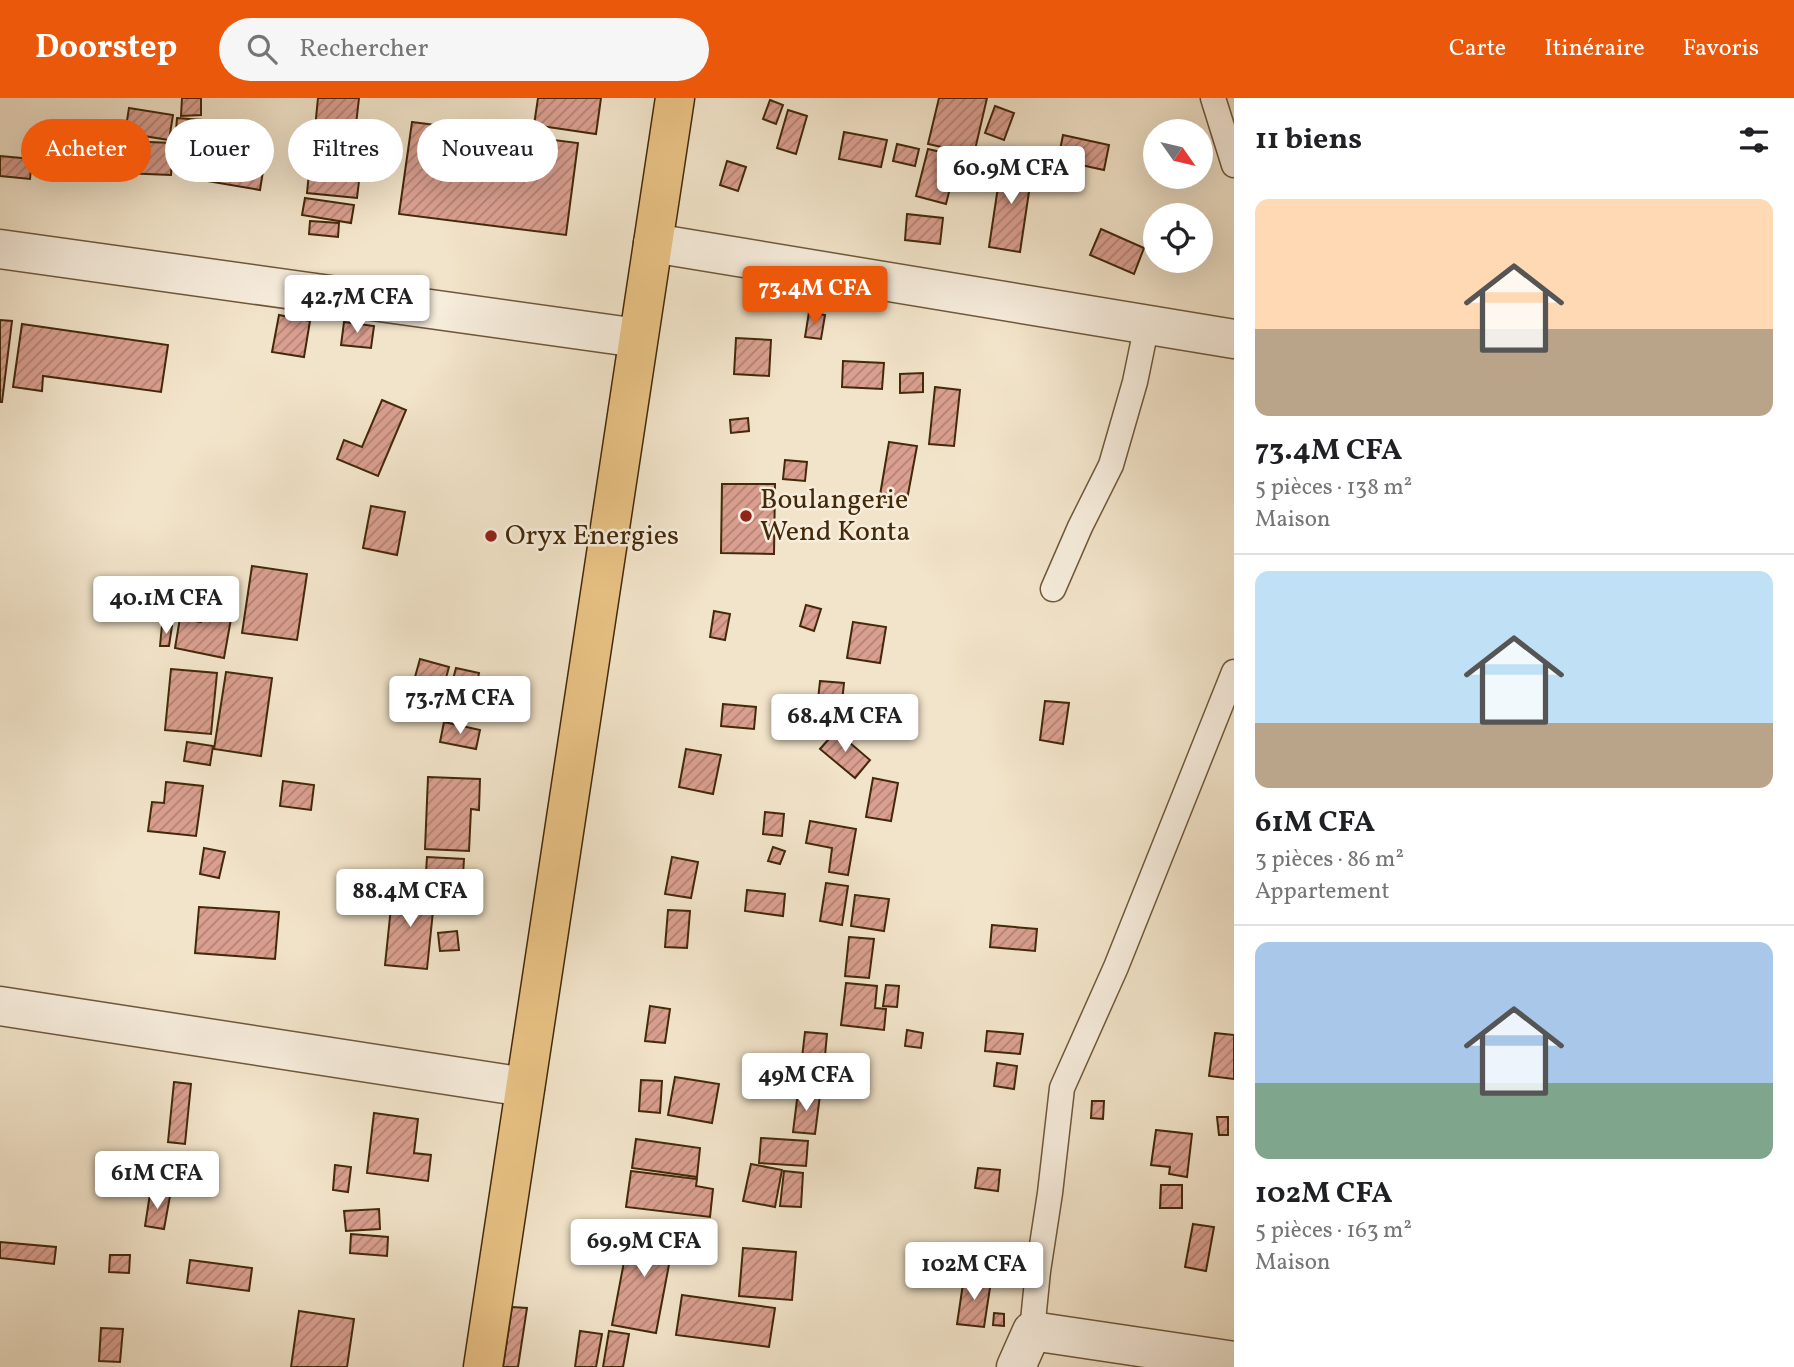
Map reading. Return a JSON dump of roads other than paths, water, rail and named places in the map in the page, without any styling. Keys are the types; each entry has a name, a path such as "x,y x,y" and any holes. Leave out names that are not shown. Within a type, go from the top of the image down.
{"highway":[{"path":"482,1367 675,98"}],"street":[{"path":"653,243 1234,339"},
{"path":"0,249 638,338"},
{"path":"0,1006 525,1087"},
{"path":"1016,1367 1032,1331 1234,1361"}],"lane":[{"path":"1213,98 1234,165"},
{"path":"1053,589 1111,465 1135,382 1147,324"},
{"path":"1032,1331 1062,1088 1116,967 1234,672"}],"place":[{"name":"Boulangerie Wend Konta","path":"746,516"},
{"name":"Oryx Energies","path":"491,536"}]}
